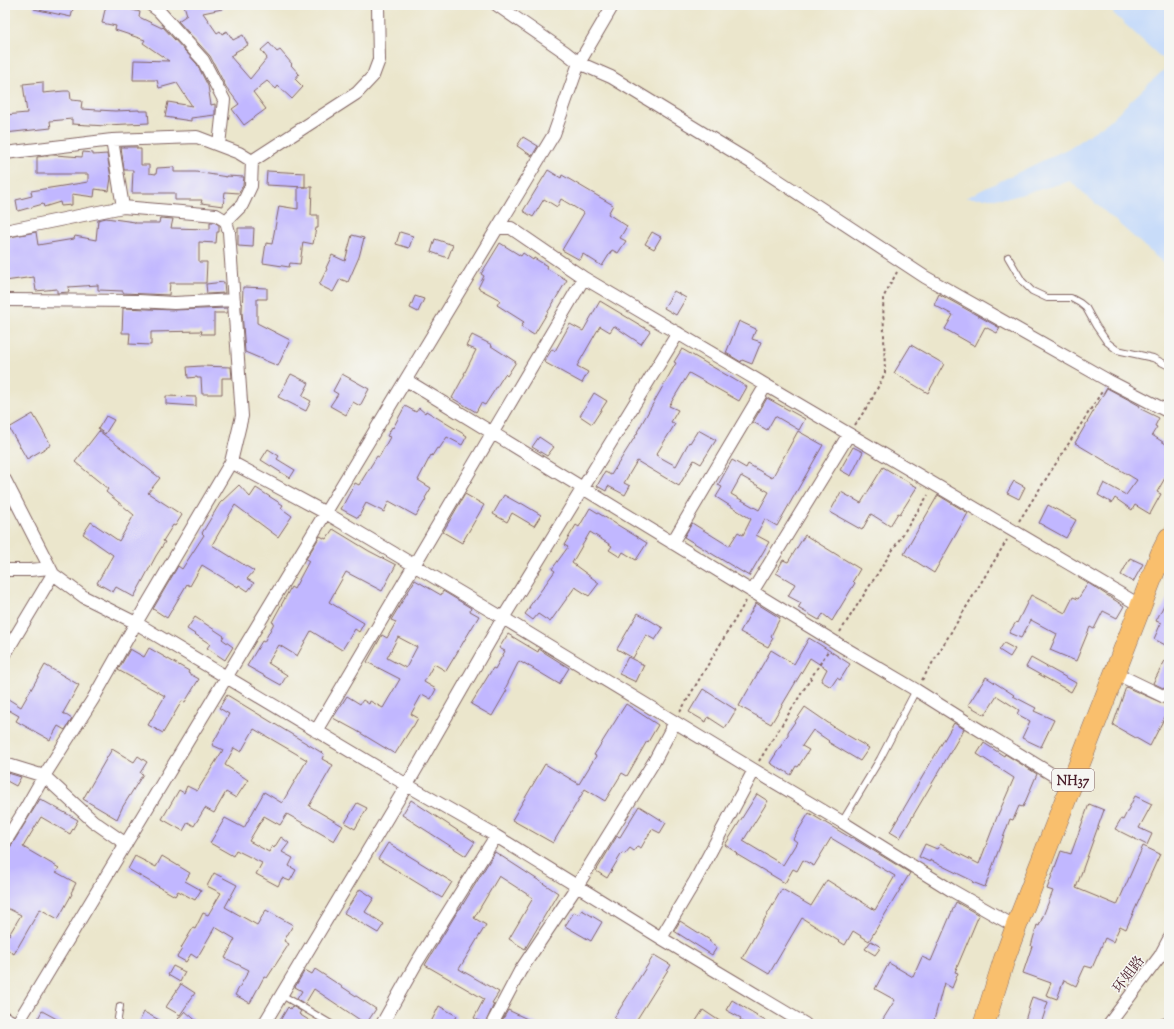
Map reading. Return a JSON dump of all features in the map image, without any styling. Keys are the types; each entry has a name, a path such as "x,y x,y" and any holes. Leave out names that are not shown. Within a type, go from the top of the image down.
{"highway":[{"name":"NH37","path":"984,1024 1016,927 1141,606 1166,550"}],"street":[{"path":"151,5 159,11 203,60 224,100 219,145"},
{"path":"252,161 357,93 373,76 379,60 378,5"},
{"path":"497,5 579,63 611,77 752,163 925,277 1109,381 1169,412"},
{"path":"5,1018 17,1024 498,228 554,134 579,63 613,5"},
{"path":"5,153 112,140 197,137 239,153 252,161"},
{"path":"112,140 123,207"},
{"path":"226,221 242,206 251,186 252,161"},
{"path":"5,231 123,207 216,215 226,221 229,232 242,416 231,462 136,622 94,699 44,776 5,842"},
{"path":"498,228 511,228 584,278 1141,606"},
{"path":"316,731 584,278"},
{"path":"5,300 138,301 174,303 234,300"},
{"path":"264,1024 407,786 503,618 678,333"},
{"path":"406,380 1071,786"},
{"path":"672,543 766,386"},
{"path":"752,592 849,434"},
{"path":"231,462 326,513 842,822 951,890 1016,927"},
{"path":"5,480 52,571 84,597 136,622 226,678 407,786 496,836 661,938 805,1024"},
{"path":"5,570 52,571"},
{"path":"5,654 52,571"},
{"path":"1115,673 1169,699"},
{"path":"492,1024 520,971 577,886 655,760 675,722"},
{"path":"5,764 44,776 93,821 126,844"},
{"path":"661,938 695,881 754,770"},
{"path":"382,1024 417,962 496,836"},
{"name":"环姐路","path":"1109,1024 1160,956 1169,940"}],"lane":[{"path":"1008,257 1022,282 1032,291 1047,298 1071,298 1080,302 1086,308 1107,342 1117,350 1153,358 1169,366"},
{"path":"842,822 880,759 916,690"},
{"path":"282,995 331,1024"},
{"path":"117,1024 120,1006"},
{"path":"1158,1024 1169,1020"}],"path":[{"path":"849,434 886,373 883,298 902,262"},
{"path":"916,690 1013,531 1109,381"},
{"path":"754,770 934,485"},
{"path":"675,722 752,592"}],"shaded area":[{"path":"1118,5 1169,5 1169,65 1113,13"},
{"path":"1169,65 1169,268 1070,181 1009,198 965,198 1069,148 1108,122"}],"building":[{"path":"34,5 74,5 71,17 34,9"},
{"path":"106,5 115,5 140,12 139,17 162,28 163,27 197,64 208,86 211,105 215,104 215,115 191,118 191,121 165,117 168,102 192,106 177,83 159,88 157,80 133,80 134,60 169,61 143,43 145,40 115,30 116,26 102,23"},
{"path":"184,5 222,5 222,9 203,13 217,33 220,31 222,34 227,31 233,40 243,35 248,45 230,56 250,79 267,58 261,50 269,43 277,52 280,50 292,64 291,65 299,74 295,79 303,87 292,99 278,86 276,89 267,81 253,92 266,109 244,125 232,109 239,104 226,87 210,56 178,21 187,15"},
{"path":"43,82 43,93 70,91 71,100 82,101 81,109 148,111 149,123 106,126 72,124 72,119 50,121 51,128 5,133 5,115 27,113 23,84"},
{"path":"523,137 538,146 532,156 517,146"},
{"path":"121,147 137,147 137,149 141,149 141,165 149,165 149,173 156,174 157,168 174,167 174,172 196,172 227,177 244,177 243,185 239,193 225,192 223,206 201,203 202,200 175,200 175,193 132,193 133,170 124,170"},
{"path":"83,152 93,153 93,155 107,154 111,178 109,191 95,189 94,197 72,194 72,205 61,206 60,202 44,207 43,204 18,211 16,200 32,196 31,191 88,182 88,174 37,174 37,157 55,155 82,157"},
{"path":"548,170 561,178 562,175 613,205 608,214 627,226 620,238 626,241 618,253 612,250 602,266 583,254 580,260 562,250 584,213 561,199 557,207 544,199 533,217 523,211"},
{"path":"267,171 305,173 305,187 266,185"},
{"path":"298,187 312,187 311,215 318,215 318,228 316,228 313,244 303,242 300,264 290,263 289,267 263,263 266,243 272,244 279,206 298,209"},
{"path":"106,218 135,223 159,223 160,218 173,219 171,228 210,229 210,222 214,222 219,225 216,243 199,242 199,262 207,262 206,283 170,283 169,295 123,293 123,291 98,290 98,285 68,287 69,292 57,293 57,289 36,291 34,277 5,281 5,238 36,232 38,245 74,239 75,236 96,240 98,220"},
{"path":"238,228 254,228 253,247 238,246"},
{"path":"400,232 413,236 409,248 396,244"},
{"path":"652,232 661,237 654,249 645,244"},
{"path":"352,235 364,238 359,257 348,282 340,279 333,292 319,285 332,255 345,261"},
{"path":"435,239 453,245 448,258 431,252"},
{"path":"500,243 521,256 523,253 533,260 534,258 547,266 546,268 567,280 534,335 521,327 524,322 497,305 500,300 478,288 484,276 481,274"},
{"path":"224,282 225,293 207,294 206,284"},
{"path":"243,287 267,288 267,299 257,299 257,323 290,340 278,366 245,352 242,312"},
{"path":"674,291 686,298 676,315 664,308"},
{"path":"939,294 1000,328 997,333 985,327 975,346 945,329 953,315 934,305"},
{"path":"415,296 424,299 418,312 410,308"},
{"path":"600,301 650,331 641,344 614,326 610,332 600,326 577,366 588,372 582,383 544,362 552,349 555,351 570,324 583,331"},
{"path":"123,308 174,310 227,308 227,313 214,313 214,334 201,334 202,331 151,332 151,345 129,344 130,333 122,333"},
{"path":"739,321 756,329 752,339 761,342 752,364 742,360 741,362 726,353"},
{"path":"472,335 492,345 491,346 516,362 507,376 505,374 485,405 481,403 476,412 452,398 476,350 466,346"},
{"path":"911,345 944,364 928,393 894,373"},
{"path":"682,349 747,387 739,401 689,373 669,406 678,410 671,422 675,424 656,455 676,466 689,442 690,443 698,430 716,440 701,464 694,460 679,486 637,461 624,483 630,486 625,495 608,486 606,491 597,486 605,472 611,475 638,432 676,363 674,362"},
{"path":"187,367 231,367 232,378 222,378 222,394 202,394 201,378 188,378"},
{"path":"291,374 309,383 302,396 311,401 306,411 278,397"},
{"path":"342,374 369,389 360,406 353,402 346,415 330,406 338,394 333,391"},
{"path":"1107,388 1140,406 1139,408 1159,418 1155,426 1157,427 1152,435 1169,446 1169,471 1157,492 1161,494 1150,514 1135,505 1132,510 1115,498 1112,503 1098,495 1104,483 1126,495 1137,480 1075,443"},
{"path":"594,393 607,401 592,424 580,416"},
{"path":"166,396 196,397 196,406 166,404"},
{"path":"767,398 805,419 799,430 775,416 767,430 753,422"},
{"path":"405,406 416,412 419,408 425,413 426,411 467,436 462,445 447,437 439,449 437,448 432,456 431,455 418,480 431,488 416,516 389,501 384,512 366,503 358,518 341,509 355,483 359,485 377,456 379,457 390,437 387,436"},
{"path":"33,414 51,445 27,459 9,428"},
{"path":"106,416 114,420 105,434 98,429"},
{"path":"99,431 160,478 148,493 182,515 175,526 173,525 163,541 165,542 134,597 116,587 113,592 97,583 113,555 83,534 91,522 119,541 134,515 106,492 108,489 75,462"},
{"path":"798,431 823,445 777,526 765,519 756,535 769,542 749,576 684,537 692,523 729,546 738,532 743,535 751,519 716,497 722,487 718,485 732,460 746,468 748,464 772,478","holes":["741,476 769,492 759,510 731,494"]},
{"path":"539,437 554,447 547,456 532,447"},
{"path":"853,447 863,452 851,476 840,470"},
{"path":"268,449 279,456 277,459 295,470 290,478 261,460"},
{"path":"883,467 917,487 900,514 898,513 890,526 871,514 862,530 830,512 841,492 861,503"},
{"path":"1014,481 1025,487 1019,499 1007,493"},
{"path":"239,485 250,497 256,488 283,505 281,508 292,516 278,537 235,505 212,545 254,571 247,579 254,583 248,591 239,585 238,587 202,565 190,586 187,584 167,618 153,609 178,566 182,569 204,535 202,533 220,503"},
{"path":"465,494 484,505 462,543 443,532"},
{"path":"504,495 541,515 534,526 512,513 507,522 493,514"},
{"path":"938,495 968,513 934,573 904,554"},
{"path":"1048,505 1076,520 1066,538 1039,523"},
{"path":"590,508 647,543 636,560 623,552 620,557 609,550 612,546 590,532 572,563 599,583 589,596 575,587 550,622 538,614 533,620 525,614 555,571 552,569 568,547 564,545 576,525 579,527"},
{"path":"333,529 369,551 396,565 382,591 346,572 329,602 364,623 359,632 355,629 342,650 311,631 297,656 279,645 268,663 287,675 281,685 247,666 262,641 264,642 274,623 272,622 291,587 294,589 309,561 306,559 320,536 326,539"},
{"path":"805,535 860,569 853,581 855,583 832,621 823,614 819,620 798,608 801,603 788,596 795,584 776,573 783,560 788,562"},
{"path":"1130,558 1143,564 1133,582 1121,575"},
{"path":"415,580 441,595 443,591 471,608 470,611 479,616 446,671 434,664 424,682 436,689 431,699 422,694 411,714 418,718 395,754 333,718 347,696 360,704 363,700 369,704 370,701 383,708 400,679 367,662 382,635 387,638 396,622 391,620","holes":["398,637 417,647 406,668 387,658"]},
{"path":"1088,583 1124,606 1117,618 1103,611 1094,629 1090,627 1076,661 1050,650 1057,634 1031,620 1021,638 1009,633 1016,622 1017,623 1031,595 1065,613 1073,597 1078,599"},
{"path":"1169,595 1169,647 1154,639 1161,623 1156,621"},
{"path":"756,603 780,618 771,636 773,638 768,647 740,632"},
{"path":"638,613 663,628 655,640 646,635 633,658 617,649"},
{"path":"195,617 224,636 222,639 233,647 225,660 207,648 210,644 187,629"},
{"path":"508,634 538,652 539,649 569,668 559,684 519,661 505,689 507,690 492,716 471,704 493,668 495,669 505,651 499,648"},
{"path":"809,638 850,664 840,680 837,678 831,687 821,681 827,669 810,658 771,724 739,706 771,650 794,664"},
{"path":"1004,643 1015,649 1010,657 999,650"},
{"path":"149,648 189,671 188,673 199,679 185,702 182,701 163,733 148,725 165,696 118,670 130,649 144,657"},
{"path":"1169,653 1169,691 1153,683"},
{"path":"628,657 644,665 636,682 619,674"},
{"path":"1031,658 1076,683 1071,692 1026,667"},
{"path":"45,665 79,685 63,713 72,719 65,730 58,726 50,740 16,721 19,716 5,708 5,697 21,707"},
{"path":"986,677 1014,695 1013,696 1036,708 1034,711 1054,720 1041,747 1022,738 1030,721 1017,714 1019,710 997,696 985,715 968,705"},
{"path":"1126,687 1169,706 1169,709 1150,746 1113,725"},
{"path":"703,689 736,710 725,728 708,717 706,722 689,712"},
{"path":"227,695 324,754 322,759 333,765 309,806 343,826 334,841 287,814 280,825 264,816 249,841 269,852 272,846 274,848 281,837 289,843 282,852 293,858 289,866 296,870 290,881 282,878 278,886 256,874 262,863 236,850 233,856 210,843 225,818 244,828 264,792 282,803 307,760 254,729 241,752 234,748 225,765 248,780 236,798 226,792 214,813 205,808 194,826 188,822 183,831 162,819 179,790 184,793 187,786 197,791 223,750 212,745 229,714 219,708"},
{"path":"626,704 658,725 627,776 622,773 605,801 585,789 553,843 512,820 545,764 579,784 596,756 594,755"},
{"path":"805,707 837,729 869,748 860,761 828,742 829,741 813,730 802,746 809,750 798,767 796,766 791,775 770,763"},
{"path":"954,723 964,729 900,838 890,832"},
{"path":"984,743 1037,774 1023,807 1019,806 1013,820 1010,819 985,887 972,882 973,881 930,860 930,862 919,857 925,844 937,849 940,844 979,864 1014,778 977,754"},
{"path":"112,749 134,762 138,756 147,762 140,773 143,774 117,819 83,799"},
{"path":"8,773 21,777 16,786 5,780"},
{"path":"757,794 768,801 743,841 783,865 797,842 793,839 809,813 910,873 869,941 853,931 845,945 802,918 769,974 742,958 782,889 811,906 827,880 875,910 895,876 831,838 814,866 803,860 797,871 793,869 785,883 736,854 737,853 725,845"},
{"path":"1135,796 1152,804 1139,828 1152,834 1147,845 1115,829 1121,819 1123,820"},
{"path":"40,799 78,820 70,834 41,817 23,847 59,868 56,872 76,883 71,893 72,894 58,919 40,909 14,954 5,948 5,933 9,935 21,915 5,907 5,852 11,846"},
{"path":"411,800 475,842 466,856 402,815"},
{"path":"357,803 367,808 355,829 345,823"},
{"path":"1089,804 1104,810 1076,888 1117,905 1143,846 1160,854 1126,929 1120,926 1113,942 1105,938 1092,968 1085,966 1076,986 1064,980 1057,999 1046,995 1051,983 1023,973 1037,925 1039,926 1053,891 1047,889 1061,851 1071,854"},
{"path":"639,806 666,823 660,833 652,829 641,848 637,846 634,851 630,848 625,854 622,853 607,878 596,871 617,836 620,837"},
{"path":"388,843 452,882 442,898 378,859"},
{"path":"495,852 558,893 525,949 509,939 533,898 499,876 474,918 486,925 459,969 499,992 492,1003 494,1004 485,1024 474,1018 484,999 425,965"},
{"path":"135,856 156,867 162,856 190,873 185,881 201,890 195,900 178,891 175,896 128,869"},
{"path":"214,873 237,885 225,907 257,925 266,910 293,925 284,941 289,944 267,978 264,977 250,1003 235,995 249,970 225,958 235,939 215,927 197,958 191,954 186,962 177,957 193,928 195,929 203,913 208,915 221,893 207,886"},
{"path":"360,889 374,898 365,912 384,924 378,933 344,913"},
{"path":"956,902 979,915 955,972 958,973 952,988 944,983 933,1024 880,1024 895,1000 875,989 889,963 913,977 922,957 931,961"},
{"path":"582,910 602,922 591,941 565,926 574,912 579,915"},
{"path":"680,921 710,940 709,941 717,947 712,955 674,931"},
{"path":"871,941 881,947 875,955 865,949"},
{"path":"654,955 671,965 634,1024 625,1024 614,1018"},
{"path":"173,966 185,972 180,982 168,975"},
{"path":"315,969 376,1009 366,1024 314,989 305,1004 297,999 302,991 295,987 305,970 312,974"},
{"path":"181,984 195,993 180,1015 166,1007"},
{"path":"1032,997 1048,1002 1041,1024 1024,1024"},
{"path":"732,1000 757,1015 756,1016 772,1024 747,1024 740,1020 741,1018 726,1010"},
{"path":"292,1006 301,1011 299,1014 315,1024 278,1024 288,1007 290,1009"},
{"path":"439,1006 457,1016 453,1024 430,1024"},
{"path":"508,1010 538,1024 500,1024"},
{"path":"703,1010 724,1024 694,1024"},
{"path":"42,1011 66,1024 35,1024"},
{"path":"185,1011 200,1024 184,1024 178,1019"},
{"path":"144,1012 167,1024 138,1024"}]}
